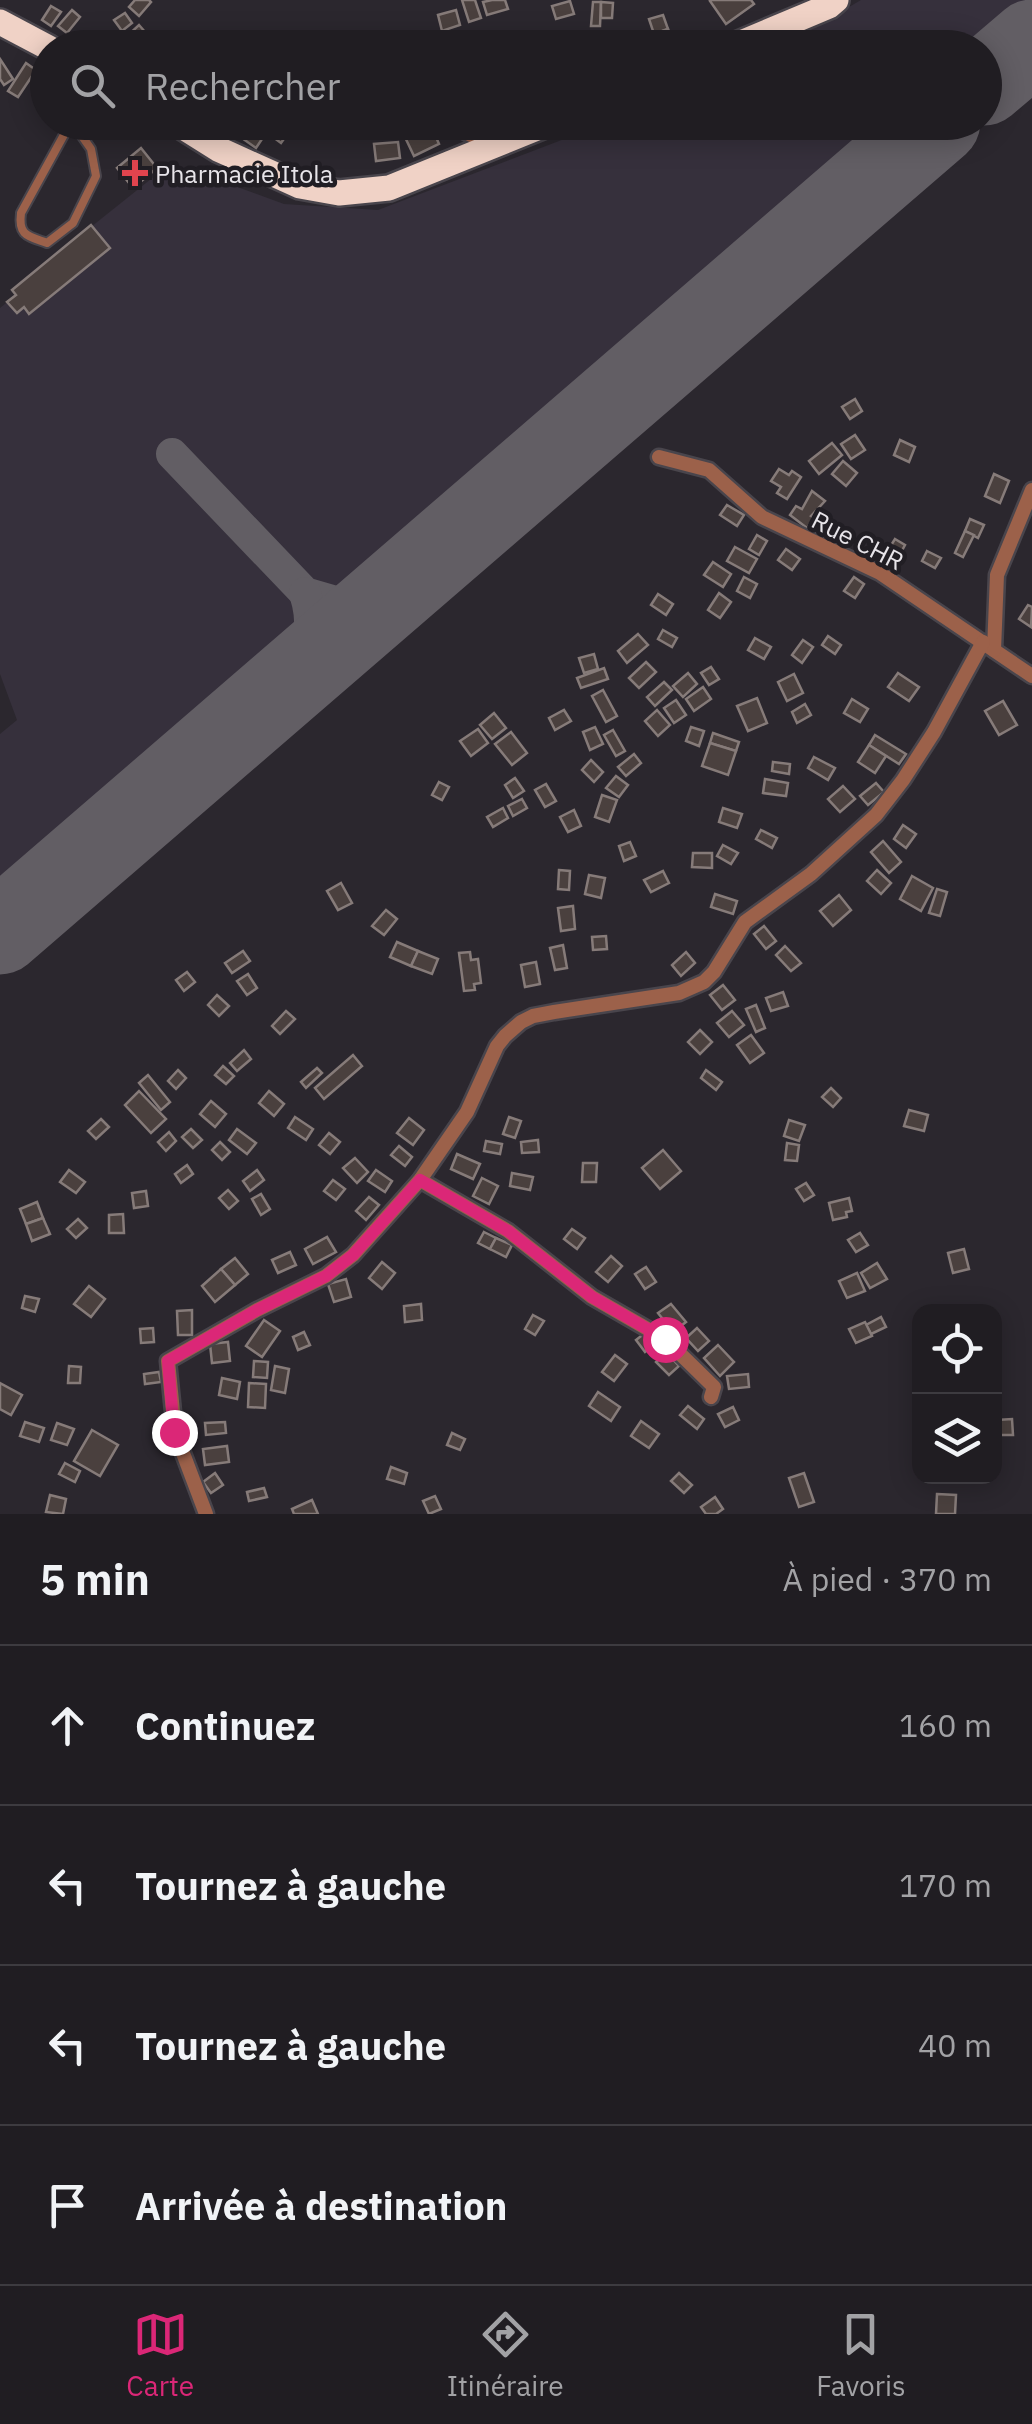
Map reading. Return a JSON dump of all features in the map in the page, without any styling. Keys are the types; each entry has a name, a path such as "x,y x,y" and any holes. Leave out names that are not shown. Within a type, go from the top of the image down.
{"highway":[{"path":"772,30 836,0"},
{"path":"0,22 30,38"},
{"path":"203,140 300,186 338,193 389,188 511,140"}],"street":[{"path":"479,140 488,150"},
{"name":"Rue CHR","path":"659,457 709,470 762,517 880,574 1032,676"},
{"path":"206,1514 174,1432 168,1361 326,1276 353,1255 420,1180 467,1112 496,1046 521,1022 554,1012 680,993 704,982 745,922 811,874 876,815 904,780 989,646 996,576 1032,490"},
{"path":"420,1180 508,1231 592,1297 665,1339 714,1387 710,1396"}],"lane":[{"path":"61,140 21,213 19,225 26,236 47,243 73,223 96,176 91,148 85,140"}],"shaded area":[{"path":"861,0 1032,0 1032,82 1002,107 1002,30 810,30"},
{"path":"561,140 962,140 0,962 0,734 17,720 0,674 0,308 16,295 12,290 171,163 284,204 378,210"}],"building":[{"path":"135,0 151,2 139,16 129,7"},
{"path":"462,0 475,0 481,18 469,22"},
{"path":"505,0 508,9 487,15 483,2"},
{"path":"712,0 751,0 754,4 726,24"},
{"path":"570,1 574,14 556,19 552,6"},
{"path":"593,2 601,2 600,26 591,26"},
{"path":"601,2 613,3 612,18 601,18"},
{"path":"51,6 61,12 51,26 42,20"},
{"path":"72,10 80,17 69,30 58,26"},
{"path":"456,10 460,25 442,30 438,15"},
{"path":"125,13 132,23 121,30 114,20"},
{"path":"663,15 668,29 653,30 649,19"},
{"path":"0,59 13,79 4,85 0,79"},
{"path":"26,63 30,66 30,79 18,97 8,91"},
{"path":"245,140 261,140 256,148"},
{"path":"406,140 437,140 439,144 414,156"},
{"path":"398,142 400,158 376,161 374,144"},
{"path":"141,148 157,168 133,188 117,168"},
{"path":"91,225 110,248 29,314 24,307 17,313 7,302 16,295 12,290"},
{"path":"855,399 862,411 850,419 842,407"},
{"path":"855,435 865,450 851,459 841,444"},
{"path":"900,440 915,447 909,462 894,455"},
{"path":"832,443 842,455 819,474 809,461"},
{"path":"843,461 857,473 846,486 832,474"},
{"path":"779,469 801,477 787,499 777,493 781,487 771,481"},
{"path":"994,474 1009,481 1000,503 985,496"},
{"path":"812,491 825,501 811,516 814,518 807,528 790,515 796,506 802,509"},
{"path":"727,505 744,515 737,526 720,515"},
{"path":"970,519 984,525 978,538 965,531"},
{"path":"965,531 974,535 963,557 955,553"},
{"path":"757,535 767,541 759,555 749,549"},
{"path":"895,539 905,545 899,556 888,550"},
{"path":"735,547 757,559 749,573 727,561"},
{"path":"786,549 800,559 792,570 778,560"},
{"path":"927,551 941,558 935,568 922,561"},
{"path":"713,562 731,574 723,587 704,575"},
{"path":"744,577 757,584 750,598 737,591"},
{"path":"854,577 864,584 855,598 844,591"},
{"path":"719,593 731,602 720,618 708,610"},
{"path":"658,594 673,604 666,615 651,605"},
{"path":"1028,605 1032,607 1031,627 1019,619"},
{"path":"663,630 677,638 672,647 658,639"},
{"path":"638,634 648,645 627,663 618,651"},
{"path":"828,636 841,645 835,654 822,645"},
{"path":"755,638 771,647 764,659 748,650"},
{"path":"803,640 813,647 802,663 792,655"},
{"path":"594,654 598,669 584,673 579,658"},
{"path":"646,662 656,672 639,688 629,678"},
{"path":"711,667 719,679 709,685 701,673"},
{"path":"604,668 608,679 581,688 577,678"},
{"path":"688,673 697,684 683,697 673,686"},
{"path":"898,673 919,687 909,701 888,687"},
{"path":"794,674 803,693 787,701 778,682"},
{"path":"664,682 672,690 655,706 647,697"},
{"path":"703,687 711,699 694,711 686,699"},
{"path":"603,690 617,716 606,722 592,696"},
{"path":"757,698 767,723 748,731 737,706"},
{"path":"852,699 868,709 860,722 844,713"},
{"path":"676,700 686,715 674,723 664,708"},
{"path":"1003,701 1017,725 999,735 985,711"},
{"path":"805,704 811,715 797,723 792,712"},
{"path":"564,710 571,721 555,730 549,718"},
{"path":"657,710 670,725 658,736 645,721"},
{"path":"494,713 506,728 492,739 480,725"},
{"path":"595,727 603,744 590,750 583,732"},
{"path":"691,727 704,731 699,746 686,741"},
{"path":"478,729 488,743 471,756 460,741"},
{"path":"613,730 625,751 616,756 604,735"},
{"path":"511,732 527,753 512,765 495,744"},
{"path":"713,733 739,742 736,751 710,743"},
{"path":"875,735 906,754 899,764 869,745"},
{"path":"710,743 736,751 728,775 702,766"},
{"path":"869,745 886,756 875,773 858,762"},
{"path":"634,754 641,763 626,776 618,767"},
{"path":"814,757 835,768 828,780 808,768"},
{"path":"591,760 603,772 594,782 582,770"},
{"path":"773,762 790,764 789,774 772,771"},
{"path":"616,776 628,785 619,797 606,788"},
{"path":"515,778 524,791 513,798 505,785"},
{"path":"765,779 788,783 786,796 763,793"},
{"path":"439,782 449,787 442,800 432,795"},
{"path":"876,783 884,792 868,805 860,796"},
{"path":"546,784 556,801 545,807 535,790"},
{"path":"843,786 855,799 840,812 828,799"},
{"path":"602,795 617,800 609,822 595,817"},
{"path":"522,799 527,808 513,816 508,806"},
{"path":"503,808 508,818 493,827 487,817"},
{"path":"723,808 742,814 737,828 719,822"},
{"path":"574,810 581,826 568,832 560,817"},
{"path":"903,825 916,834 906,848 894,839"},
{"path":"761,830 777,838 772,848 756,839"},
{"path":"883,841 901,862 889,873 871,852"},
{"path":"630,842 636,856 624,861 619,846"},
{"path":"723,845 738,853 731,864 717,856"},
{"path":"693,853 712,853 712,868 692,867"},
{"path":"559,870 570,871 569,890 558,889"},
{"path":"877,870 891,883 881,894 867,881"},
{"path":"663,871 669,883 651,892 644,880"},
{"path":"589,875 605,878 601,898 585,894"},
{"path":"912,876 933,888 921,911 900,899"},
{"path":"341,883 352,903 338,910 327,891"},
{"path":"937,889 947,892 940,916 929,913"},
{"path":"715,894 737,901 733,914 711,907"},
{"path":"839,895 851,910 833,926 820,911"},
{"path":"573,906 575,929 561,931 558,908"},
{"path":"386,910 397,919 384,935 372,926"},
{"path":"764,926 776,941 766,949 754,934"},
{"path":"606,936 607,949 593,950 592,937"},
{"path":"397,942 418,951 411,966 390,957"},
{"path":"563,945 567,968 555,970 550,948"},
{"path":"785,946 801,963 791,971 776,955"},
{"path":"243,951 250,961 232,973 225,963"},
{"path":"418,951 438,959 432,974 411,966"},
{"path":"470,952 471,960 478,959 481,983 474,984 475,990 464,991 459,953"},
{"path":"686,952 695,963 681,976 672,965"},
{"path":"536,962 540,984 525,987 521,965"},
{"path":"187,972 195,982 184,991 176,980"},
{"path":"248,974 257,988 247,995 237,981"},
{"path":"723,985 735,1000 722,1010 710,995"},
{"path":"783,992 788,1006 771,1011 766,998"},
{"path":"217,995 229,1006 219,1016 208,1005"},
{"path":"756,1005 765,1028 756,1032 746,1009"},
{"path":"286,1011 295,1019 280,1034 272,1026"},
{"path":"732,1011 744,1025 729,1037 717,1023"},
{"path":"700,1030 712,1042 700,1054 688,1042"},
{"path":"751,1035 764,1053 750,1063 737,1045"},
{"path":"244,1050 251,1059 237,1071 230,1063"},
{"path":"353,1055 362,1066 324,1099 315,1088"},
{"path":"223,1066 234,1076 226,1084 215,1075"},
{"path":"317,1068 322,1073 306,1088 301,1082"},
{"path":"178,1070 186,1078 176,1089 168,1081"},
{"path":"706,1070 722,1082 716,1090 701,1078"},
{"path":"148,1075 170,1102 161,1110 139,1083"},
{"path":"831,1088 841,1098 833,1107 822,1097"},
{"path":"139,1091 166,1119 151,1133 125,1105"},
{"path":"269,1091 284,1104 274,1116 259,1103"},
{"path":"211,1101 226,1114 215,1127 200,1114"},
{"path":"909,1110 928,1115 924,1131 904,1126"},
{"path":"295,1117 313,1129 306,1140 288,1128"},
{"path":"509,1117 521,1121 515,1138 503,1134"},
{"path":"409,1118 424,1130 413,1145 397,1133"},
{"path":"101,1119 109,1127 96,1139 88,1131"},
{"path":"789,1120 805,1125 799,1141 784,1136"},
{"path":"191,1129 202,1140 193,1148 182,1137"},
{"path":"237,1129 256,1143 247,1154 229,1140"},
{"path":"169,1132 176,1141 166,1151 158,1142"},
{"path":"329,1133 340,1142 330,1154 319,1145"},
{"path":"538,1140 539,1152 522,1153 521,1142"},
{"path":"486,1141 502,1144 500,1154 484,1151"},
{"path":"220,1142 230,1152 222,1160 212,1150"},
{"path":"787,1143 799,1145 797,1161 785,1160"},
{"path":"399,1146 412,1157 405,1166 391,1155"},
{"path":"663,1150 681,1171 660,1189 642,1168"},
{"path":"457,1154 480,1164 473,1179 451,1169"},
{"path":"355,1158 368,1172 357,1183 343,1168"},
{"path":"583,1163 597,1163 596,1182 582,1182"},
{"path":"187,1165 193,1174 181,1183 175,1174"},
{"path":"69,1170 85,1182 76,1193 60,1182"},
{"path":"257,1170 264,1180 250,1191 243,1181"},
{"path":"376,1170 392,1181 385,1192 368,1181"},
{"path":"512,1173 533,1177 530,1190 510,1186"},
{"path":"482,1178 498,1186 489,1204 473,1196"},
{"path":"333,1180 345,1189 336,1200 324,1191"},
{"path":"806,1183 814,1195 804,1201 796,1189"},
{"path":"228,1190 238,1201 229,1209 219,1198"},
{"path":"146,1191 148,1206 134,1208 132,1193"},
{"path":"261,1194 270,1209 261,1215 252,1199"},
{"path":"369,1197 379,1205 366,1220 356,1211"},
{"path":"849,1198 852,1211 846,1212 847,1217 833,1220 829,1203"},
{"path":"37,1202 43,1218 26,1224 20,1209"},
{"path":"123,1214 124,1233 109,1233 109,1215"},
{"path":"43,1218 50,1234 32,1241 26,1224"},
{"path":"78,1219 87,1228 76,1238 67,1229"},
{"path":"572,1229 585,1238 577,1249 564,1239"},
{"path":"484,1232 496,1238 490,1249 478,1243"},
{"path":"860,1233 868,1245 856,1252 848,1240"},
{"path":"327,1237 336,1252 313,1264 305,1249"},
{"path":"496,1238 512,1245 506,1257 490,1249"},
{"path":"964,1249 969,1269 953,1273 948,1253"},
{"path":"290,1252 296,1265 278,1273 272,1260"},
{"path":"611,1256 622,1266 608,1282 596,1272"},
{"path":"235,1258 248,1274 235,1285 221,1269"},
{"path":"382,1262 395,1273 382,1289 369,1278"},
{"path":"877,1263 887,1279 870,1288 861,1273"},
{"path":"646,1267 656,1282 645,1289 635,1274"},
{"path":"221,1269 235,1285 215,1302 202,1286"},
{"path":"857,1273 865,1291 847,1298 839,1281"},
{"path":"346,1279 351,1297 334,1302 328,1284"},
{"path":"89,1286 105,1299 91,1317 74,1304"},
{"path":"25,1296 39,1299 35,1312 22,1308"},
{"path":"421,1304 422,1320 405,1322 404,1306"},
{"path":"671,1304 686,1322 673,1332 658,1313"},
{"path":"192,1310 192,1335 178,1335 177,1311"},
{"path":"533,1315 544,1321 535,1335 525,1329"},
{"path":"881,1317 886,1327 871,1334 866,1325"},
{"path":"264,1320 280,1331 262,1357 246,1346"},
{"path":"865,1322 872,1336 856,1343 849,1329"},
{"path":"153,1328 154,1342 141,1343 140,1329"},
{"path":"697,1328 709,1341 698,1351 686,1338"},
{"path":"304,1332 310,1345 298,1350 293,1337"},
{"path":"645,1333 654,1345 645,1352 636,1340"},
{"path":"228,1342 230,1361 212,1363 210,1344"},
{"path":"718,1345 734,1362 720,1376 704,1358"},
{"path":"666,1352 679,1366 669,1375 656,1362"},
{"path":"615,1355 627,1364 614,1381 602,1372"},
{"path":"254,1361 268,1362 267,1378 253,1377"},
{"path":"69,1366 81,1367 80,1383 68,1383"},
{"path":"275,1366 289,1369 285,1393 271,1390"},
{"path":"159,1372 161,1382 145,1384 144,1374"},
{"path":"748,1374 749,1387 729,1389 727,1376"},
{"path":"222,1378 240,1382 237,1399 219,1395"},
{"path":"0,1383 22,1395 11,1415 0,1409"},
{"path":"249,1383 266,1384 265,1408 248,1407"},
{"path":"598,1392 620,1407 611,1421 589,1406"},
{"path":"688,1406 704,1419 697,1429 680,1415"},
{"path":"733,1407 739,1420 725,1427 718,1414"},
{"path":"1012,1419 1013,1435 1002,1435 1002,1420"},
{"path":"641,1421 659,1434 649,1448 631,1436"},
{"path":"25,1422 44,1428 39,1442 20,1436"},
{"path":"225,1422 226,1433 206,1435 205,1423"},
{"path":"57,1423 74,1429 67,1445 51,1440"},
{"path":"92,1430 118,1445 100,1476 74,1461"},
{"path":"452,1433 465,1439 460,1450 447,1445"},
{"path":"227,1446 229,1462 205,1465 203,1449"},
{"path":"65,1463 80,1471 75,1482 59,1474"},
{"path":"391,1467 407,1473 404,1484 387,1479"},
{"path":"215,1473 223,1485 211,1493 203,1482"},
{"path":"679,1473 692,1485 684,1493 671,1481"},
{"path":"804,1473 814,1502 799,1507 789,1478"},
{"path":"264,1488 267,1497 249,1501 247,1492"},
{"path":"937,1494 956,1495 955,1514 936,1514"},
{"path":"50,1495 66,1499 63,1514 46,1512"},
{"path":"435,1496 441,1509 429,1514 423,1501"},
{"path":"715,1497 723,1509 706,1514 701,1507"},
{"path":"312,1500 318,1514 294,1514 292,1509"}],"taxiway":[{"path":"172,454 305,593 343,604 389,596"},
{"path":"296,676 309,635 305,593"}],"runway":[{"path":"1002,68 1032,42"},
{"path":"0,932 917,140"}],"place":[{"name":"Pharmacie Itola","path":"135,173"}],"route":[{"path":"174,1432 168,1361 326,1276 353,1255 420,1180 508,1231 592,1297 665,1339"}]}
